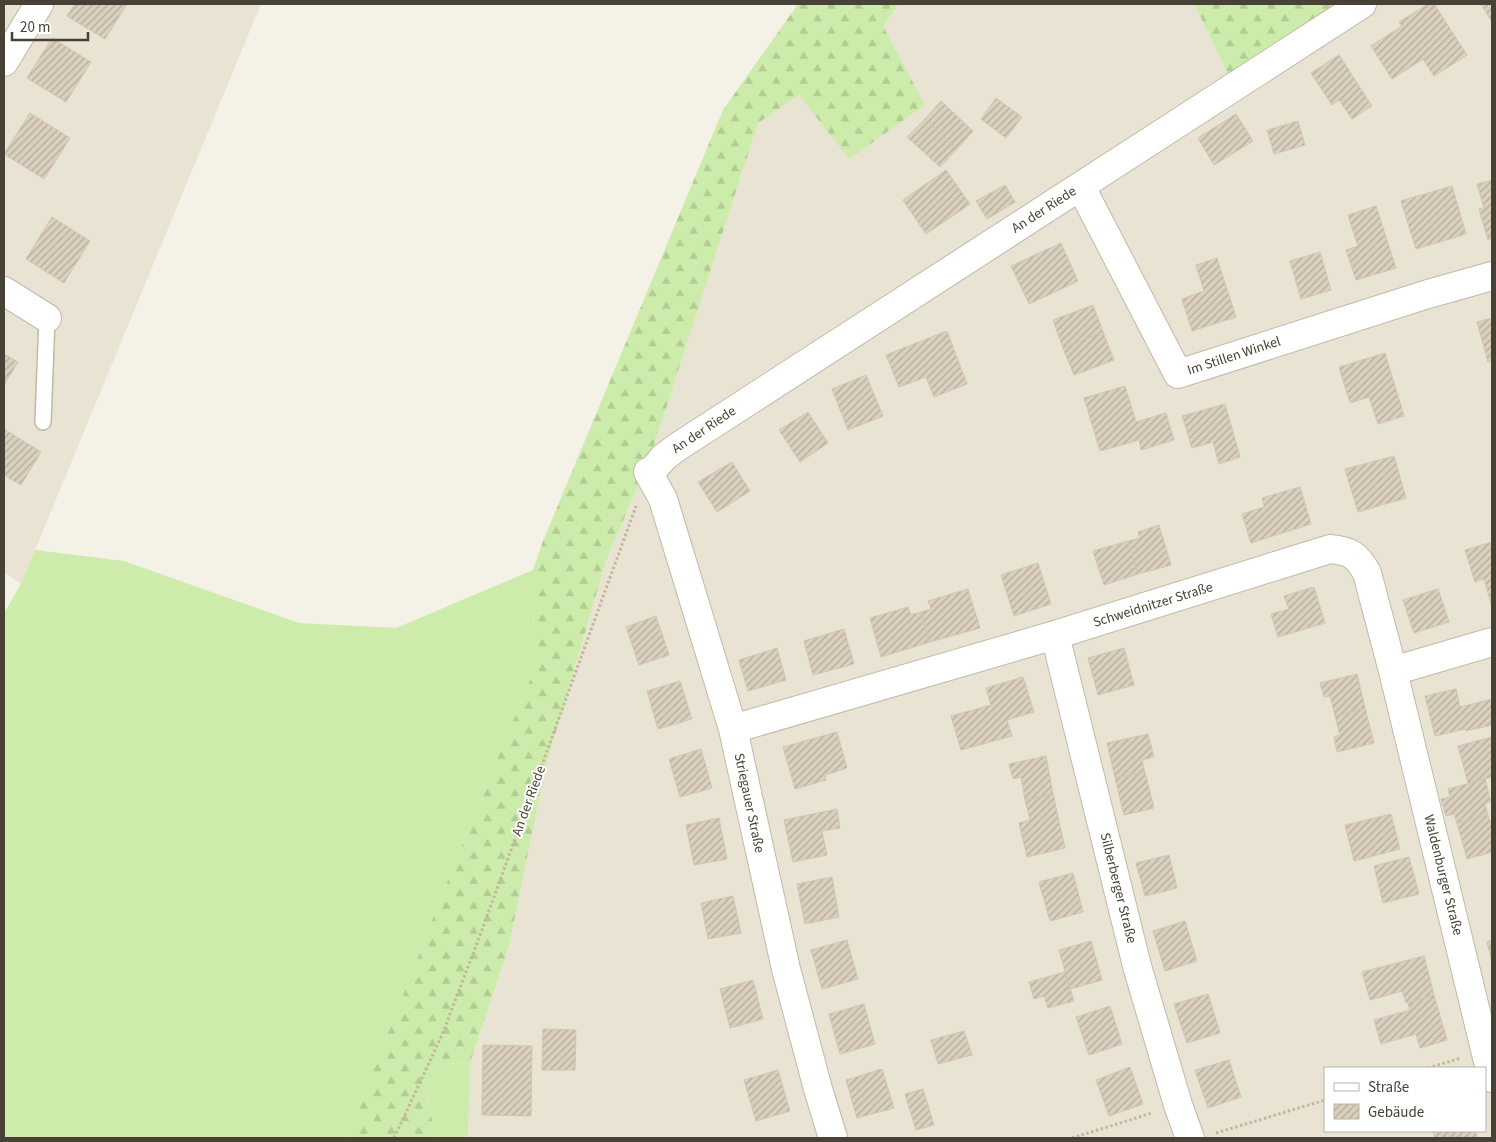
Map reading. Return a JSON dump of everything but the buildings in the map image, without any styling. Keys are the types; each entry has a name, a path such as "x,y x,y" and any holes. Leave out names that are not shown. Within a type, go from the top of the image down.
{"street":[{"path":"4,62 39,4"},
{"name":"An der Riede","path":"648,472 653,470 664,457 680,446 1362,4"},
{"name":"Im Stillen Winkel","path":"1081,187 1178,374 1428,294 1492,276"},
{"path":"4,291 47,318"},
{"name":"Striegauer Straße","path":"648,472 663,499 733,729 786,969 833,1138"},
{"name":"Schweidnitzer Straße","path":"733,729 1055,635 1330,549 1352,554 1360,560 1367,573 1393,671"},
{"name":"Silberberger Straße","path":"1055,635 1137,966 1178,1105 1199,1137"},
{"path":"1393,671 1492,642"},
{"name":"Waldenburger Straße","path":"1393,671 1492,1078"}],"lane":[{"path":"43,422 47,318"}],"path":[{"name":"An der Riede","path":"394,1138 442,1035 648,472"},
{"path":"1431,1067 1485,1051"},
{"path":"1199,1137 1324,1100"},
{"path":"1072,1138 1178,1105"}],"shaded area":[{"path":"4,4 261,4 21,584 4,572"},
{"path":"899,4 1194,4 1228,74 1337,4 1492,4 1492,1138 467,1138 470,1063 509,946 545,770 606,561 652,452 758,123 799,95 924,105 883,26"}],"green space":[{"path":"798,4 899,4 883,26 925,105 849,159 799,95 758,123 652,452 606,561 545,770 509,946 470,1063 420,1065 436,1138 347,1138 450,875 534,670 533,570 543,541 723,110"},
{"path":"1194,4 1337,4 1228,74"},
{"path":"35,550 124,561 299,623 396,628 533,570 534,670 450,875 347,1138 4,1138 4,613 21,584"},
{"path":"470,1063 468,1138 436,1138 420,1065"}]}
